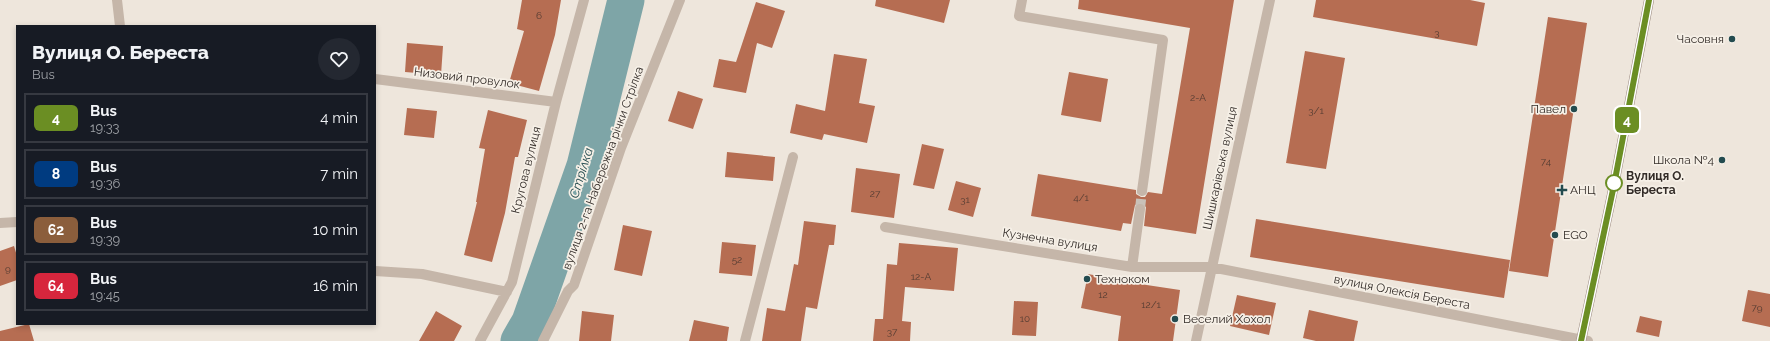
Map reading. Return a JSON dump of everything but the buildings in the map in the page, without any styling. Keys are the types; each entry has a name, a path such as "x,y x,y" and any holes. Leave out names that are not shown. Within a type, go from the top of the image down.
{"main road":[{"path":"1583,341 1649,0"}],"street":[{"path":"117,0 120,25"},
{"name":"Кругова вулиця","path":"480,341 512,282 556,102 584,0"},
{"name":"вулиця 2-га Набережна річки Стрілка","path":"543,341 568,291 574,284 621,148 680,0"},
{"path":"1022,0 1019,16 1163,40 1142,191"},
{"name":"Шишкарівська вулиця","path":"1196,341 1270,0"},
{"name":"Низовий провулок","path":"376,79 556,102"},
{"path":"745,341 793,157"},
{"path":"1132,267 1140,209"},
{"path":"0,223 16,222"},
{"name":"Кузнечна вулиця","path":"885,227 1132,267 1211,267"},
{"name":"вулиця Олексія Береста","path":"1211,267 1583,341"},
{"path":"376,271 422,274 507,292"}],"waterway":[{"name":"Стрілка","path":"519,341 530,322 585,166 626,0"}],"tunnel":[{"path":"1140,209 1142,191"}],"bus line":[{"name":"4","path":"1581,341 1614,185 1649,0"}],"place":[{"name":"Часовня","path":"1732,39"},
{"name":"Павел","path":"1574,109"},
{"name":"Школа №4","path":"1722,160"},
{"name":"Вулиця О. Береста","path":"1614,183"},
{"name":"АНЦ","path":"1562,190"},
{"name":"EGO","path":"1555,235"},
{"name":"Техноком","path":"1087,279"},
{"name":"Веселий Хохол","path":"1175,319"}]}
